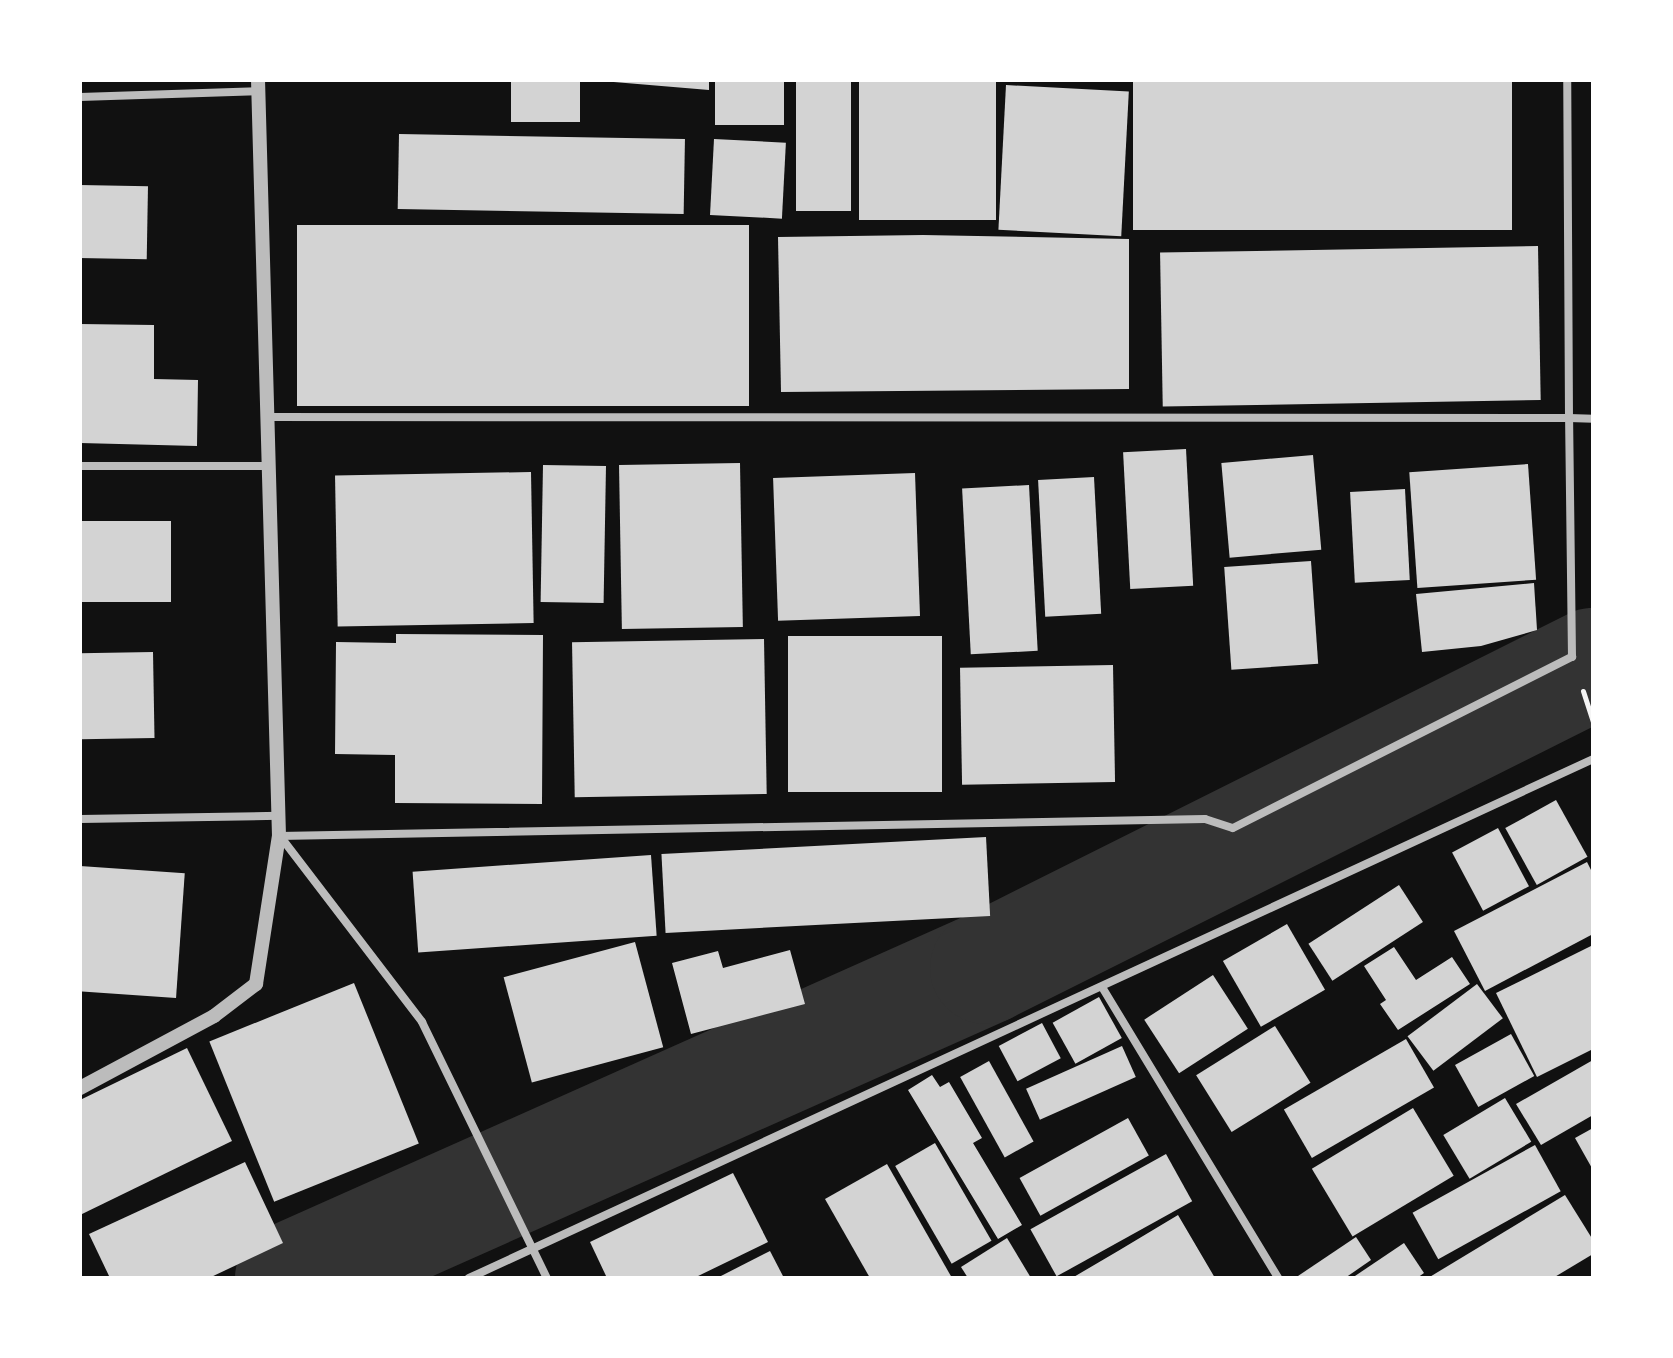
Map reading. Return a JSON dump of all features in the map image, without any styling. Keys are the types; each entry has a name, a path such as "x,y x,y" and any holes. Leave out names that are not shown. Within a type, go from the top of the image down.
{"street":[{"path":"279,836 1205,819 1233,828 1572,657 1567,80"},
{"path":"80,97 258,86 279,816 279,836 256,984 214,1016 80,1088"},
{"path":"267,417 1593,419"},
{"path":"80,466 269,466"},
{"path":"469,1278 1593,759"},
{"path":"80,819 279,816"},
{"path":"279,836 422,1022 547,1278"},
{"path":"1102,987 1278,1278"}],"building":[{"path":"511,80 580,80 580,122 511,122"},
{"path":"590,80 709,80 709,90"},
{"path":"715,80 784,80 784,125 715,125"},
{"path":"796,80 851,80 851,211 796,211"},
{"path":"859,80 996,80 996,220 859,220"},
{"path":"1133,80 1512,80 1512,230 1133,230"},
{"path":"1006,85 1129,91 1121,236 998,230"},
{"path":"399,134 685,139 684,214 398,209"},
{"path":"714,139 786,143 782,219 710,215"},
{"path":"80,185 148,186 147,259 80,258"},
{"path":"297,225 749,225 749,406 297,406"},
{"path":"923,235 1129,239 1129,389 781,392 778,237"},
{"path":"1538,246 1541,400 1163,407 1160,253"},
{"path":"80,324 154,325 154,379 198,380 197,446 80,443"},
{"path":"1186,449 1193,586 1130,589 1123,452"},
{"path":"1313,455 1321,550 1230,558 1221,463"},
{"path":"740,463 743,627 622,629 619,465"},
{"path":"1528,464 1536,580 1417,588 1409,472"},
{"path":"543,465 606,466 604,603 541,602"},
{"path":"531,472 534,623 338,626 335,475"},
{"path":"915,473 920,616 778,621 773,478"},
{"path":"1094,477 1101,614 1045,617 1038,480"},
{"path":"1029,485 1038,651 971,654 962,489"},
{"path":"1405,489 1410,580 1355,583 1350,492"},
{"path":"80,521 171,521 171,602 80,602"},
{"path":"1311,561 1318,664 1231,670 1224,567"},
{"path":"1534,583 1537,630 1481,646 1422,652 1416,594"},
{"path":"396,634 543,635 542,804 395,803 395,755 335,754 336,642 396,643"},
{"path":"788,636 942,636 942,792 788,792"},
{"path":"764,639 767,794 575,797 572,642"},
{"path":"153,652 155,738 82,739 80,653"},
{"path":"1113,665 1115,782 962,785 960,668"},
{"path":"1556,800 1588,857 1537,885 1505,828"},
{"path":"1498,828 1529,886 1483,911 1452,852"},
{"path":"986,837 990,916 666,933 661,854"},
{"path":"651,855 657,936 418,952 413,872"},
{"path":"1587,862 1593,874 1593,934 1485,991 1454,931"},
{"path":"80,866 185,873 176,998 80,991"},
{"path":"1399,885 1423,922 1332,981 1308,944"},
{"path":"1287,924 1325,990 1261,1027 1223,961"},
{"path":"635,942 663,1047 532,1082 504,977"},
{"path":"1593,945 1593,1049 1537,1077 1496,993"},
{"path":"1394,947 1416,980 1452,957 1470,984 1398,1030 1380,1004 1386,1000 1364,966"},
{"path":"790,950 805,1004 691,1034 672,963 718,951 723,968"},
{"path":"1213,975 1248,1029 1179,1073 1144,1020"},
{"path":"354,983 419,1143 274,1202 209,1041"},
{"path":"1477,984 1503,1018 1433,1071 1408,1036"},
{"path":"1099,997 1122,1038 1075,1064 1053,1023"},
{"path":"1042,1023 1061,1058 1018,1081 999,1046"},
{"path":"1275,1026 1311,1083 1232,1132 1196,1075"},
{"path":"1511,1034 1534,1076 1478,1107 1455,1065"},
{"path":"1406,1039 1434,1087 1312,1158 1284,1110"},
{"path":"1122,1046 1136,1077 1040,1120 1026,1089"},
{"path":"187,1048 232,1141 80,1215 80,1100"},
{"path":"1593,1060 1593,1115 1541,1145 1516,1104"},
{"path":"989,1061 1034,1141 1005,1157 960,1077"},
{"path":"932,1075 940,1087 949,1082 982,1138 973,1143 1022,1225 998,1239 908,1090"},
{"path":"1505,1098 1531,1142 1470,1179 1443,1135"},
{"path":"1413,1108 1454,1176 1353,1236 1312,1169"},
{"path":"1128,1118 1149,1156 1040,1216 1020,1178"},
{"path":"1593,1128 1593,1170 1575,1138"},
{"path":"935,1143 992,1241 952,1264 895,1166"},
{"path":"1535,1145 1561,1191 1438,1259 1413,1213"},
{"path":"1166,1154 1192,1201 1057,1276 1030,1229"},
{"path":"245,1162 283,1243 209,1278 110,1278 89,1234"},
{"path":"887,1164 952,1278 870,1278 825,1199"},
{"path":"733,1173 768,1242 694,1278 607,1278 590,1242"},
{"path":"1565,1195 1593,1240 1593,1254 1553,1278 1428,1278"},
{"path":"1178,1215 1215,1278 1072,1278 1118,1251"},
{"path":"1356,1237 1371,1260 1345,1278 1295,1278"},
{"path":"1007,1238 1031,1278 968,1278 961,1267"},
{"path":"1404,1243 1424,1273 1417,1278 1352,1278"},
{"path":"770,1251 784,1278 717,1278"}],"waterway":[{"path":"291,1278 986,968 1593,664"}]}
